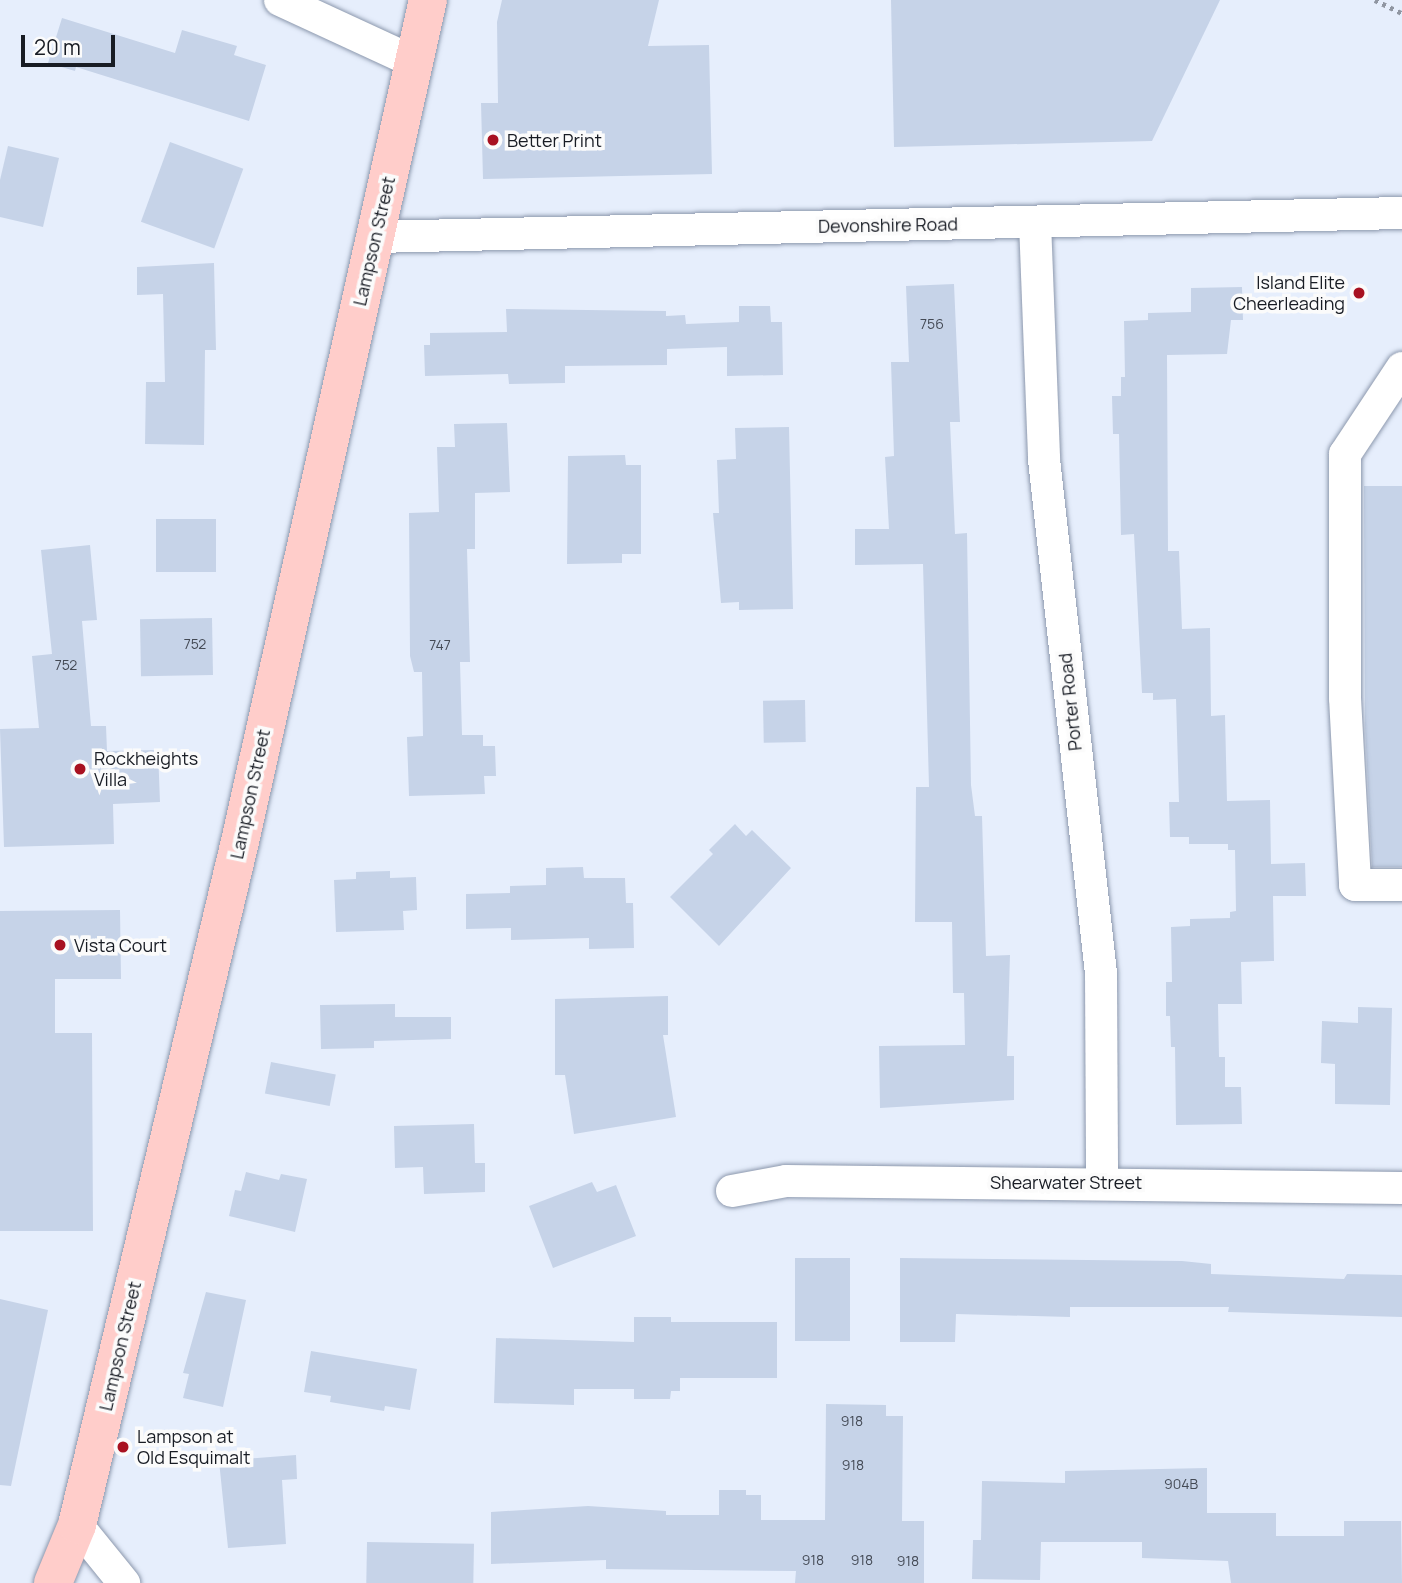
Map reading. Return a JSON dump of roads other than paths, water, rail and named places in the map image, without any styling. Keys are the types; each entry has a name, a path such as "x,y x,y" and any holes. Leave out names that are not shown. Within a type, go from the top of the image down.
{"main road":[{"name":"Lampson Street","path":"53,1583 77,1525 241,837 428,0"}],"street":[{"path":"280,0 414,62"},
{"name":"Devonshire Road","path":"375,237 1402,213"},
{"name":"Porter Road","path":"1034,222 1044,459 1101,974 1102,1182"},
{"path":"1402,368 1345,454 1345,698 1355,885 1402,886"},
{"name":"Shearwater Street","path":"732,1191 786,1181 1102,1182 1402,1188"},
{"path":"77,1525 124,1583"}],"place":[{"name":"Better Print","path":"493,140"},
{"name":"Island Elite Cheerleading","path":"1359,293"},
{"name":"Rockheights Villa","path":"80,769"},
{"name":"Vista Court","path":"60,945"},
{"name":"Lampson at Old Esquimalt","path":"123,1447"}]}
